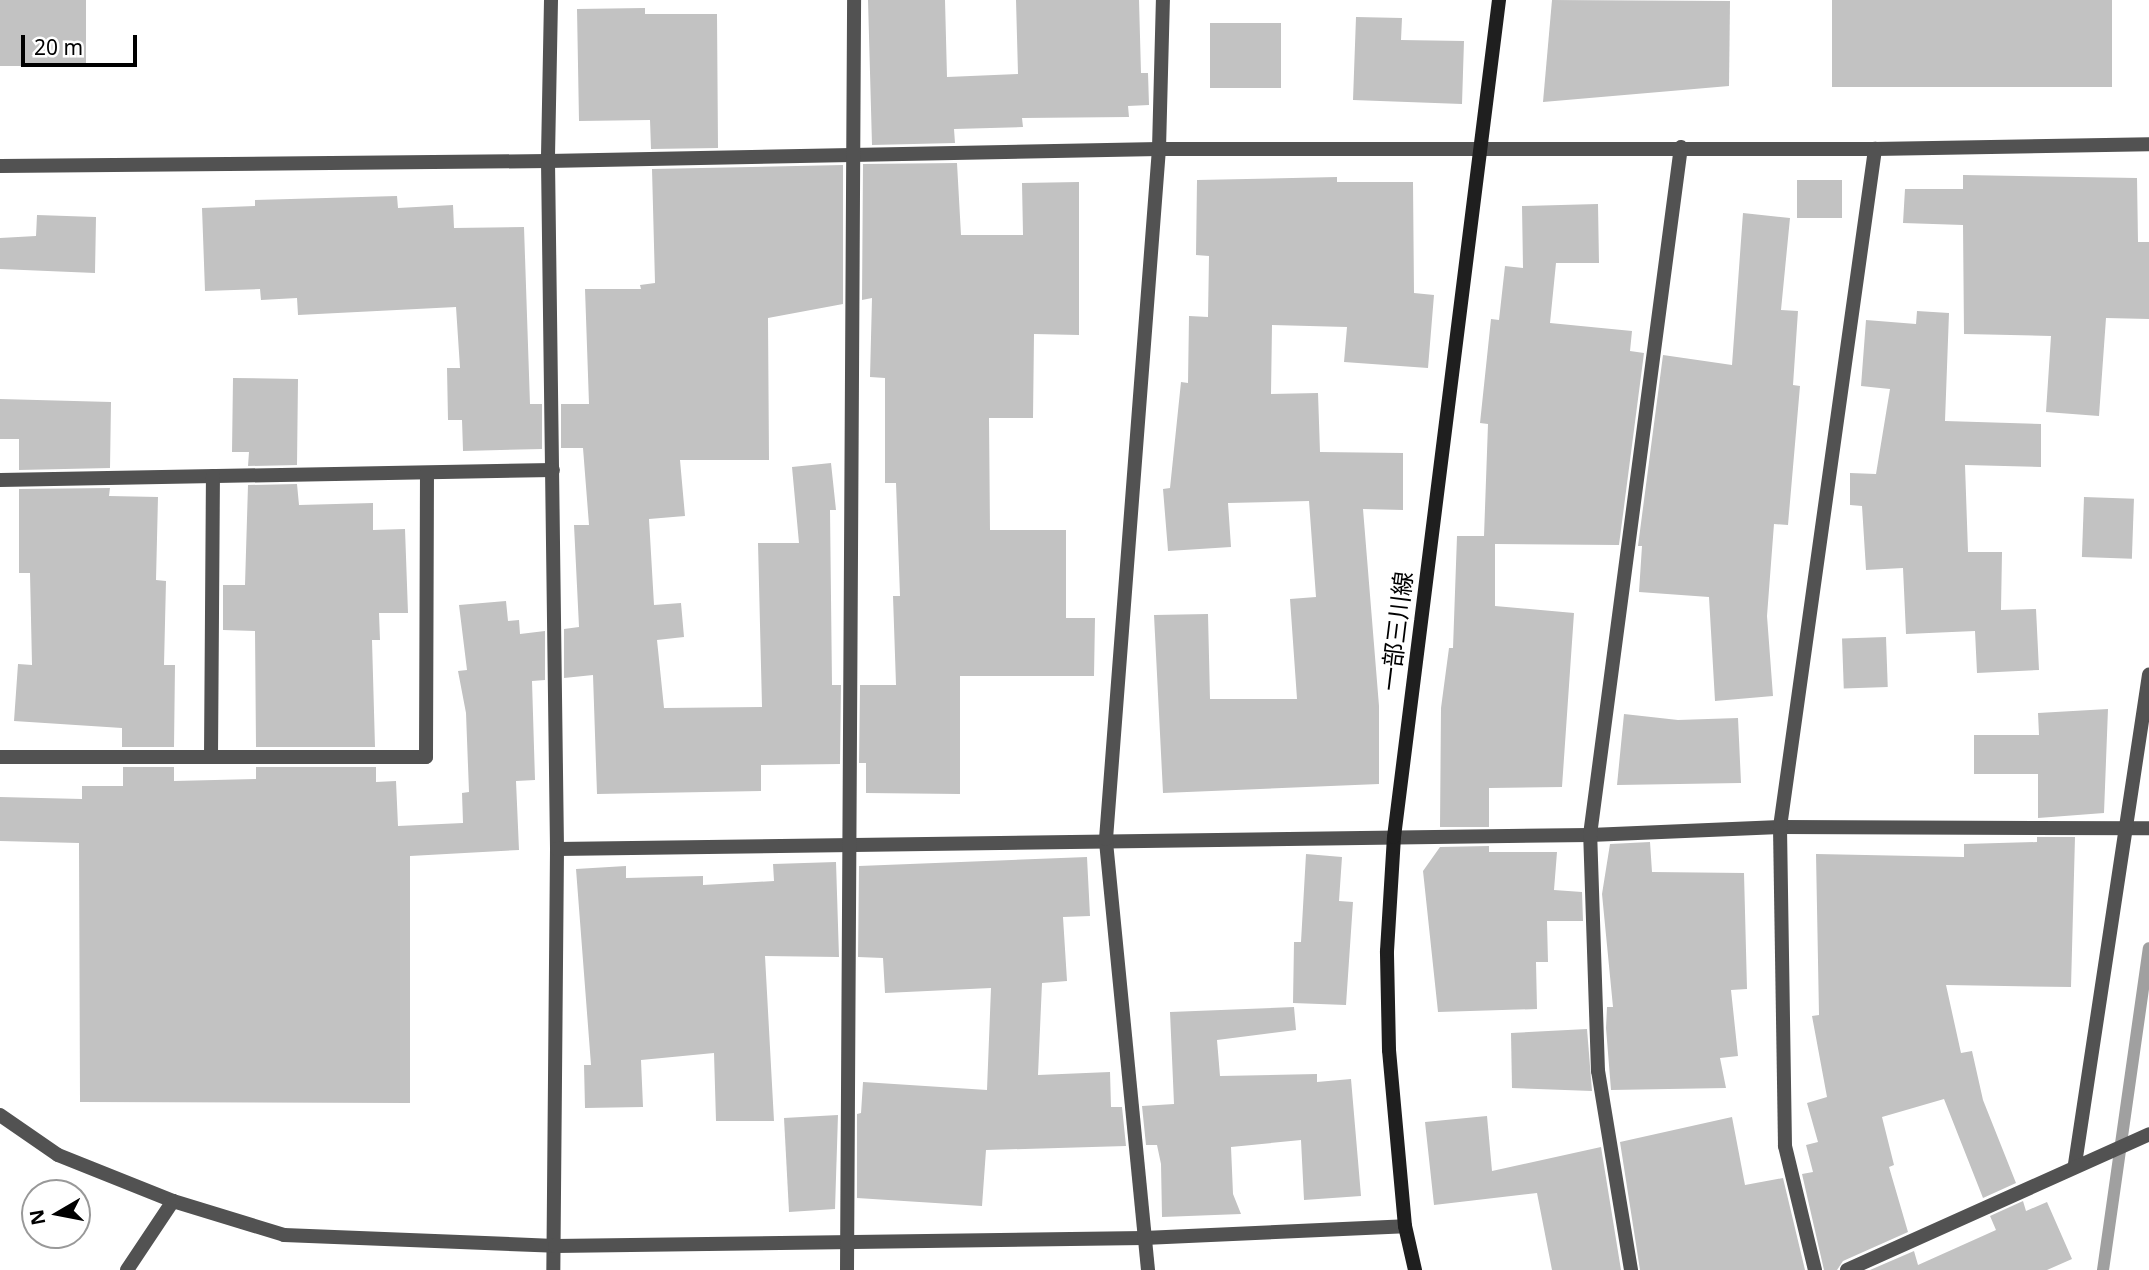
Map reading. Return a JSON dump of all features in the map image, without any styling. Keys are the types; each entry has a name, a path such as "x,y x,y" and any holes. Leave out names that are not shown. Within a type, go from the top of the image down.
{"main road":[{"name":"一部三川線","path":"1415,1270 1405,1226 1388,1037 1387,951 1394,836 1478,148 1499,0"}],"street":[{"path":"551,0 548,161 557,849 553,1270"},
{"path":"847,1270 853,843 856,157 854,0"},
{"path":"1148,1270 1106,839 1159,149 1163,0"},
{"path":"0,166 856,157 1159,149 1875,149 2149,144"},
{"path":"1632,1270 1598,1071 1590,835 1681,147"},
{"path":"1815,1270 1786,1146 1780,827 1875,149"},
{"path":"0,480 553,470"},
{"path":"0,757 426,757 427,472"},
{"path":"211,756 213,476"},
{"path":"2074,1164 2123,828 2149,675"},
{"path":"557,849 1106,839 1590,835 1780,827 2149,828"},
{"path":"0,1115 58,1155 173,1201 284,1235 555,1246 848,1239 1144,1238 1405,1226"},
{"path":"1847,1270 2074,1164 2149,1134"},
{"path":"127,1270 173,1201"}],"building":[{"path":"0,0 86,0 86,66 0,66"},
{"path":"868,0 945,0 947,77 1018,74 1016,0 1139,0 1141,73 1148,73 1149,105 1128,106 1129,117 1022,118 1023,127 954,129 955,143 872,145"},
{"path":"1552,0 1730,1 1729,86 1543,102"},
{"path":"1832,0 2112,0 2112,87 1832,87"},
{"path":"645,8 645,14 717,14 718,148 651,149 650,120 579,121 577,9"},
{"path":"1356,17 1402,18 1401,40 1464,41 1462,104 1353,100"},
{"path":"1210,23 1281,23 1281,88 1210,88"},
{"path":"957,163 961,235 1023,235 1022,183 1079,182 1079,335 1034,334 1033,418 989,418 990,530 1066,530 1066,618 1095,618 1094,676 960,676 960,794 866,793 866,763 859,763 860,685 896,685 893,596 900,596 896,483 885,483 885,378 870,377 872,298 862,300 863,164"},
{"path":"843,165 843,304 768,318 769,460 680,460 685,516 649,519 654,605 681,603 684,637 657,640 664,708 762,707 758,543 799,543 792,467 831,463 836,510 830,510 832,685 841,685 840,764 761,765 761,791 597,794 593,675 564,678 564,629 579,627 574,525 589,525 583,448 561,448 561,404 589,404 585,289 641,289 640,285 655,283 652,169"},
{"path":"1963,175 2137,178 2138,242 2149,242 2149,319 2106,318 2099,416 2046,412 2051,336 1964,334 1963,225 1903,223 1905,189 1963,189"},
{"path":"1337,177 1337,182 1413,182 1414,293 1434,295 1428,368 1344,362 1347,327 1272,325 1271,394 1318,393 1320,452 1403,453 1403,510 1363,509 1379,706 1379,784 1163,793 1154,615 1208,614 1210,699 1297,699 1290,599 1316,597 1309,501 1228,503 1231,547 1168,551 1163,489 1170,488 1181,382 1188,383 1189,316 1208,317 1209,256 1196,255 1197,180"},
{"path":"1797,180 1842,180 1842,218 1797,218"},
{"path":"397,196 398,208 453,205 454,228 524,227 530,404 542,404 542,449 463,451 462,420 448,420 447,368 460,368 456,307 298,315 297,298 261,300 260,289 205,291 202,208 255,206 255,200"},
{"path":"1598,204 1599,263 1556,263 1550,323 1632,331 1630,351 1644,353 1619,545 1495,544 1495,606 1574,613 1562,787 1489,788 1489,827 1440,827 1441,708 1449,648 1453,648 1457,536 1484,536 1488,424 1480,423 1491,319 1499,320 1505,266 1523,268 1522,206"},
{"path":"1743,213 1790,218 1781,310 1798,311 1793,385 1800,386 1788,525 1774,524 1767,616 1773,696 1715,701 1709,597 1639,592 1642,546 1638,546 1663,355 1732,365"},
{"path":"37,215 96,217 95,273 0,269 0,238 36,236"},
{"path":"1917,311 1949,313 1945,421 2041,424 2041,467 1965,465 1968,552 2002,552 2001,610 2036,609 2039,670 1977,673 1975,631 1906,634 1903,568 1866,570 1862,506 1850,505 1850,473 1876,474 1890,389 1861,386 1866,320 1916,324"},
{"path":"233,378 298,379 297,465 248,466 249,452 232,452"},
{"path":"0,399 111,402 110,468 19,470 19,439 0,439"},
{"path":"297,484 299,505 373,503 373,530 405,529 408,613 379,613 380,640 372,640 375,747 256,747 255,631 223,630 223,585 245,585 248,485"},
{"path":"110,488 109,496 158,497 156,580 166,581 164,665 175,665 174,747 122,747 122,728 14,721 18,664 32,665 30,573 19,573 19,489"},
{"path":"2084,497 2134,499 2132,559 2082,557"},
{"path":"506,601 508,621 519,620 520,634 545,631 545,680 532,681 535,780 516,781 519,850 410,856 410,1103 80,1102 79,843 0,841 0,797 82,799 82,786 123,786 123,767 174,767 174,781 256,779 256,767 376,767 376,782 396,781 398,826 463,823 462,793 469,792 466,713 458,671 467,670 459,605"},
{"path":"1886,637 1888,687 1844,689 1842,639"},
{"path":"2108,709 2104,813 2038,818 2038,774 1974,774 1974,735 2039,735 2038,713"},
{"path":"1624,714 1678,720 1738,718 1741,783 1617,785"},
{"path":"2037,837 2075,837 2071,987 1946,985 1961,1053 1972,1051 1983,1100 2016,1183 1983,1198 1944,1099 1882,1117 1894,1165 1889,1167 1908,1232 1843,1261 1837,1270 1824,1270 1802,1174 1813,1172 1806,1145 1818,1142 1807,1103 1827,1097 1812,1016 1819,1015 1816,854 1964,857 1964,844 2037,842"},
{"path":"1650,842 1652,872 1744,873 1747,989 1731,990 1738,1056 1720,1058 1726,1088 1611,1090 1606,1028 1607,1007 1613,1007 1602,894 1610,844"},
{"path":"1489,846 1489,852 1557,852 1554,890 1582,892 1583,921 1547,921 1548,962 1536,962 1537,1009 1438,1012 1423,871 1440,847"},
{"path":"1306,854 1342,857 1339,901 1353,902 1346,1005 1293,1003 1294,942 1301,942"},
{"path":"1087,857 1090,916 1063,917 1067,981 1042,983 1038,1075 1110,1072 1111,1107 1122,1107 1126,1146 986,1150 982,1206 857,1198 857,1114 861,1113 863,1082 987,1090 991,988 885,993 883,958 858,957 859,866"},
{"path":"836,862 839,957 765,956 774,1121 716,1121 714,1053 641,1060 643,1107 585,1108 584,1065 591,1065 576,869 626,866 626,878 703,876 703,885 774,881 773,864"},
{"path":"1294,1007 1296,1030 1217,1040 1220,1076 1317,1074 1317,1082 1351,1079 1361,1196 1304,1200 1301,1140 1231,1147 1233,1194 1241,1214 1162,1217 1161,1164 1157,1145 1146,1145 1142,1106 1174,1104 1170,1012"},
{"path":"1587,1029 1592,1091 1512,1088 1511,1033"},
{"path":"838,1115 835,1209 789,1212 784,1118"},
{"path":"1487,1116 1492,1171 1601,1147 1621,1270 1552,1270 1537,1193 1434,1205 1425,1122"},
{"path":"1732,1117 1745,1185 1783,1178 1805,1270 1640,1270 1620,1142"},
{"path":"2023,1201 2026,1211 2047,1202 2072,1259 2047,1270 1870,1270 1914,1251 1918,1265 1996,1230 1990,1216"}],"waterway":[{"path":"2103,1270 2149,948"}]}
